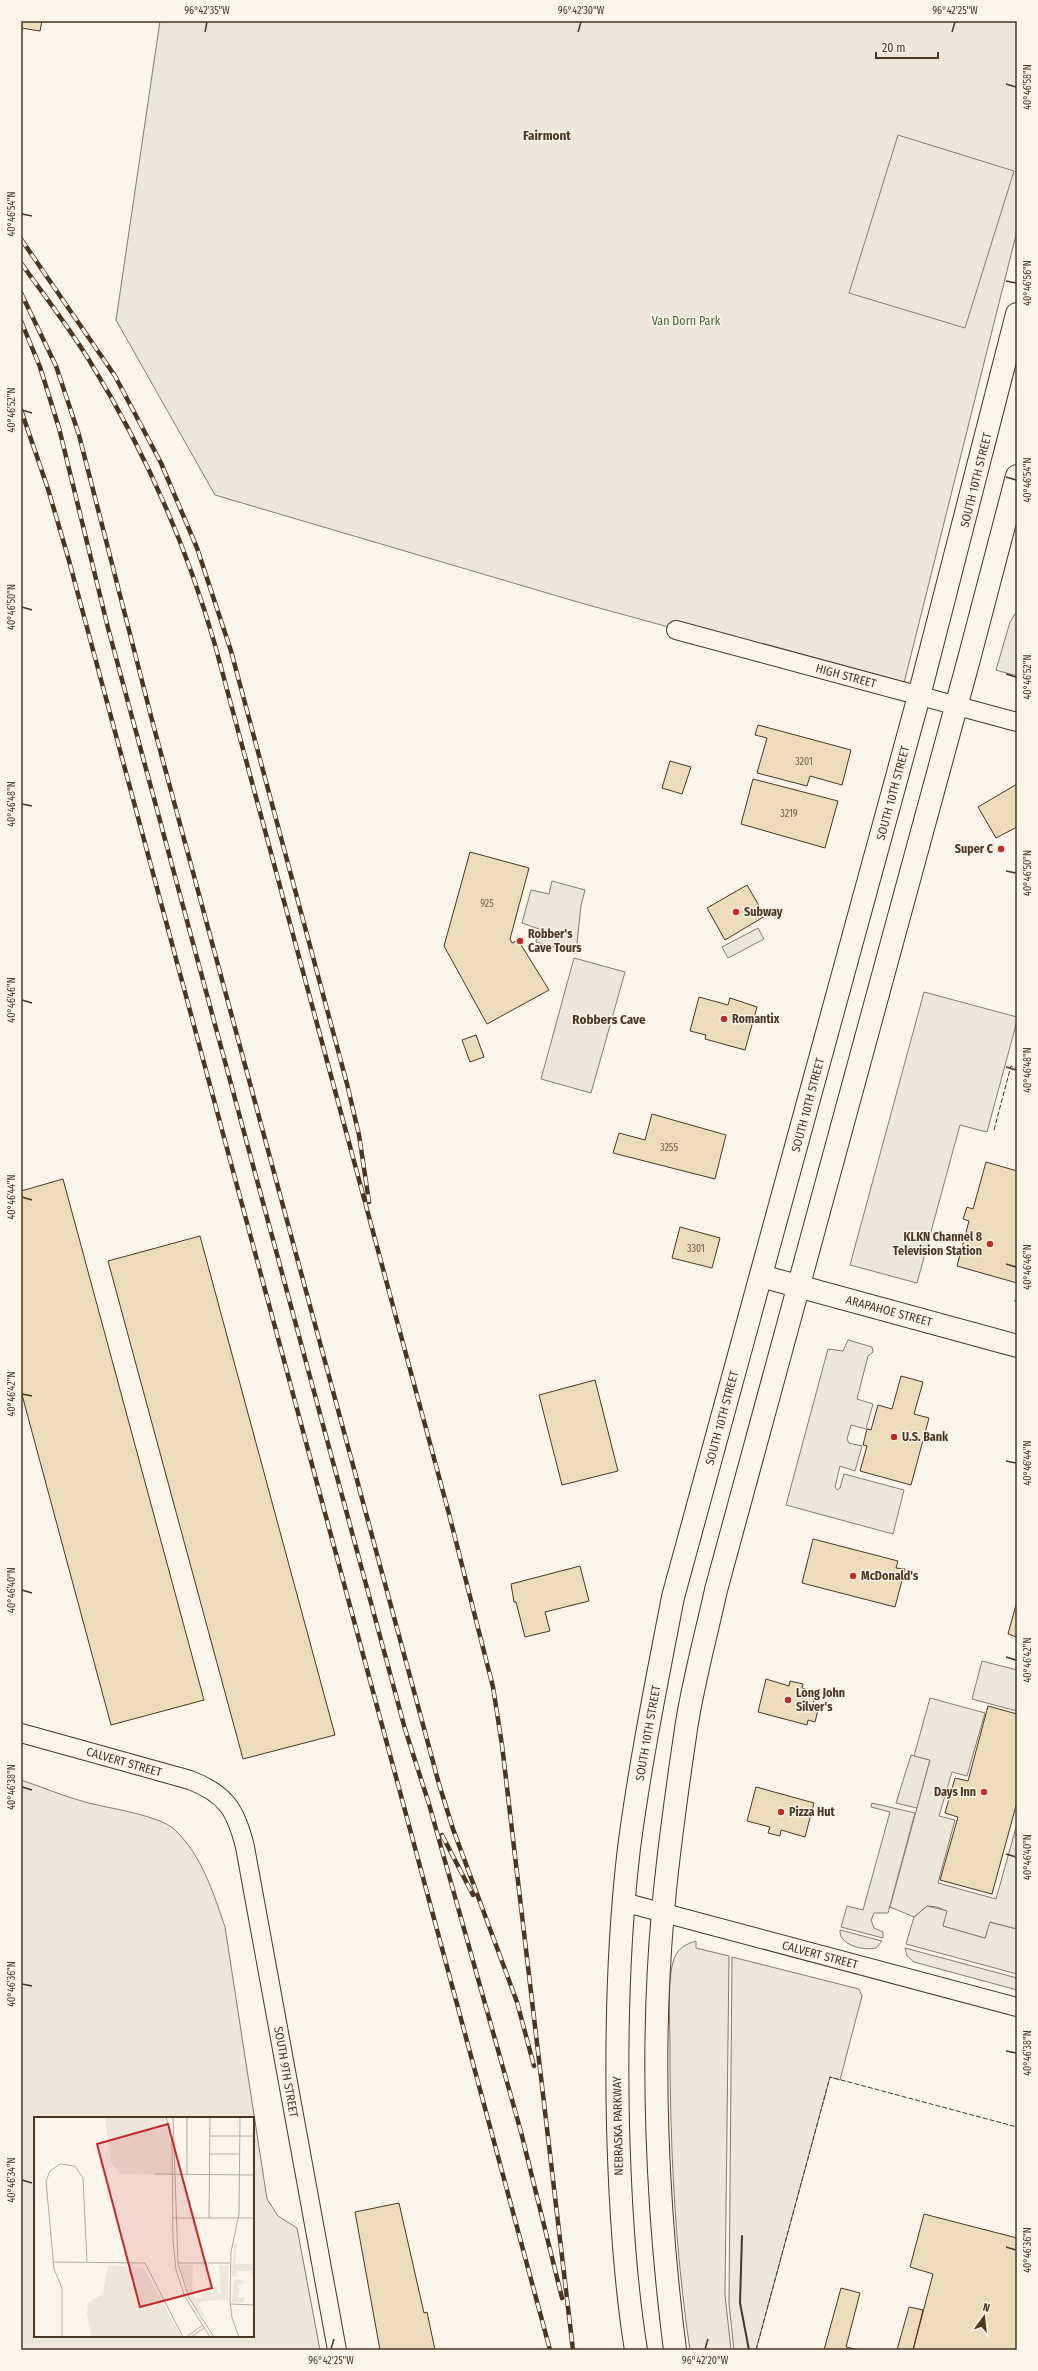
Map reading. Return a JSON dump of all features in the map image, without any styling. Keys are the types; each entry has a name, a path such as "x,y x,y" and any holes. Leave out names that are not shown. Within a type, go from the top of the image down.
{"main road":[{"name":"SOUTH 10TH STREET","path":"623,1902 640,1776 673,1597 919,696 1017,314"},
{"path":"675,2350 667,2289 662,2220 656,2037 662,1912 676,1796 696,1677 716,1590 957,706 1017,476"},
{"name":"ARAPAHOE STREET","path":"761,1276 1017,1346"},
{"name":"NEBRASKA PARKWAY","path":"623,1902 617,1992 620,2185 625,2274 636,2350"}],"street":[{"name":"HIGH STREET","path":"676,630 1017,722"},
{"name":"CALVERT STREET","path":"21,1733 190,1780 209,1788 224,1799"},
{"name":"SOUTH 9TH STREET","path":"224,1799 234,1813 245,1847 338,2350"},
{"name":"CALVERT STREET","path":"623,1902 1017,2007"}],"green space":[{"name":"Van Dorn Park","path":"160,21 1017,21 1017,231 902,691 581,603 215,495 116,320"},
{"path":"911,1755 930,1760 917,1808 896,1803"},
{"path":"21,1780 77,1800 158,1820 175,1830 193,1851 200,1863 206,1875 225,1927 267,2199 278,2216 297,2228 320,2350 21,2350"},
{"path":"872,1803 915,1813 888,1913 874,1913 871,1920 874,1928 883,1932 883,1938 841,1927 847,1906 863,1910 890,1812 871,1807"},
{"path":"927,1906 948,1911 943,1926 985,1938 989,1922 1017,1929 1017,1974 906,1944 914,1917"},
{"path":"840,1930 882,1941 876,1948 859,1948 843,1940"},
{"path":"696,1941 696,1948 729,1956 725,2295 731,2350 690,2350 677,2236 672,2159 669,2013 670,1977 674,1959 678,1952 683,1947"},
{"path":"905,1948 1017,1978 1017,1990 914,1962 907,1956"},
{"path":"732,1957 859,1989 862,1996 840,2080 830,2077 756,2350 734,2350 729,2304"}],"shaded area":[{"path":"898,135 1014,171 965,328 849,293"},
{"path":"1017,611 1017,676 996,670 1010,622"},
{"path":"552,881 585,890 581,905 576,953 536,942 539,929 522,923 531,890 549,894"},
{"path":"758,928 764,939 728,958 722,947"},
{"path":"574,958 625,972 591,1093 541,1079"},
{"path":"924,992 1017,1017 1017,1021 987,1132 960,1125 917,1283 850,1265"},
{"path":"848,1340 872,1347 873,1352 868,1356 857,1399 873,1404 866,1429 851,1425 847,1439 849,1443 862,1446 855,1471 840,1466 835,1487 837,1490 840,1488 844,1474 904,1490 893,1534 786,1505 828,1349 843,1351"},
{"path":"982,1661 1017,1670 1017,1711 972,1699"},
{"path":"930,1698 985,1713 967,1776 952,1772 939,1816 955,1820 938,1883 996,1899 1017,1824 1017,1929 990,1922 985,1938 943,1926 947,1911 937,1907 927,1906 914,1917 890,1907 930,1760 914,1756"}],"building":[{"path":"21,21 42,21 40,31 21,28"},
{"path":"758,725 851,750 842,785 810,776 807,786 757,773 767,738 755,735"},
{"path":"670,761 691,767 682,794 662,788"},
{"path":"753,779 838,801 825,848 741,824"},
{"path":"1017,784 1017,827 996,838 978,807"},
{"path":"470,852 529,868 510,939 512,943 518,940 549,990 487,1024 444,946"},
{"name":"Subway","path":"747,885 765,916 725,940 707,908"},
{"name":"Romantix","path":"699,997 728,1005 730,998 757,1007 745,1050 705,1039 706,1035 690,1031"},
{"path":"476,1035 484,1057 470,1062 462,1040"},
{"path":"652,1114 726,1135 715,1179 613,1153 619,1133 645,1140"},
{"name":"KLKN Channel 8 Television Station","path":"986,1162 1017,1171 1017,1283 957,1266 969,1221 963,1219 967,1207 973,1209"},
{"path":"63,1179 204,1700 111,1725 21,1391 21,1191"},
{"path":"680,1227 720,1238 712,1268 672,1258"},
{"path":"200,1236 335,1735 243,1759 108,1261"},
{"name":"U.S. Bank","path":"901,1376 923,1382 914,1414 929,1418 911,1485 860,1471 867,1446 863,1445 867,1429 871,1430 878,1405 892,1409"},
{"path":"595,1380 618,1471 562,1485 539,1395"},
{"name":"McDonald's","path":"813,1539 898,1561 896,1568 905,1569 895,1607 802,1583"},
{"path":"580,1566 589,1601 545,1612 550,1631 525,1637 516,1602 514,1602 511,1584"},
{"path":"1017,1601 1017,1637 1008,1634"},
{"name":"Long John Silver's","path":"766,1679 789,1686 790,1681 803,1684 802,1688 816,1692 812,1708 818,1710 815,1722 808,1720 807,1725 758,1712"},
{"name":"Days Inn","path":"988,1706 1017,1714 1017,1802 992,1894 940,1880 958,1817 945,1813 955,1778 968,1781"},
{"name":"Pizza Hut","path":"756,1787 814,1803 805,1837 781,1830 780,1836 768,1833 770,1827 747,1821"},
{"path":"399,2203 424,2313 427,2312 435,2350 380,2350 355,2212"},
{"path":"924,2214 1017,2238 1017,2350 913,2350 933,2274 910,2267"},
{"path":"841,2288 860,2293 846,2347 859,2350 824,2350"},
{"path":"909,2307 923,2310 913,2350 897,2350"}],"railway":[{"path":"21,239 115,376 161,463 197,548 231,651 347,1084 359,1135 369,1202"},
{"path":"21,263 81,347 128,428 162,498 204,607 449,1514 493,1687 502,1745 573,2350"},
{"path":"21,293 56,366 79,435 153,724 439,1784 453,1829 517,2002 534,2066"},
{"path":"21,321 40,367 59,428 108,628 405,1729 429,1804 521,2132 562,2298"},
{"path":"21,410 48,489 68,557 550,2350"},
{"path":"442,1835 473,1895"}],"fence":[{"path":"994,1130 1011,1066 1017,1068"},
{"path":"756,2350 830,2077 1017,2127"}],"wall":[{"path":"742,2236 740,2303 749,2350"}],"place":[{"name":"Super C","path":"1001,849"},
{"name":"Subway","path":"736,912"},
{"name":"Robber's Cave Tours","path":"520,941"},
{"name":"Romantix","path":"724,1019"},
{"name":"KLKN Channel 8 Television Station","path":"990,1244"},
{"name":"U.S. Bank","path":"894,1437"},
{"name":"McDonald's","path":"853,1576"},
{"name":"Long John Silver's","path":"788,1700"},
{"name":"Days Inn","path":"984,1792"},
{"name":"Pizza Hut","path":"781,1812"}],"district":[{"name":"Fairmont","path":"547,135"},
{"name":"Robbers Cave","path":"609,1019"}]}
